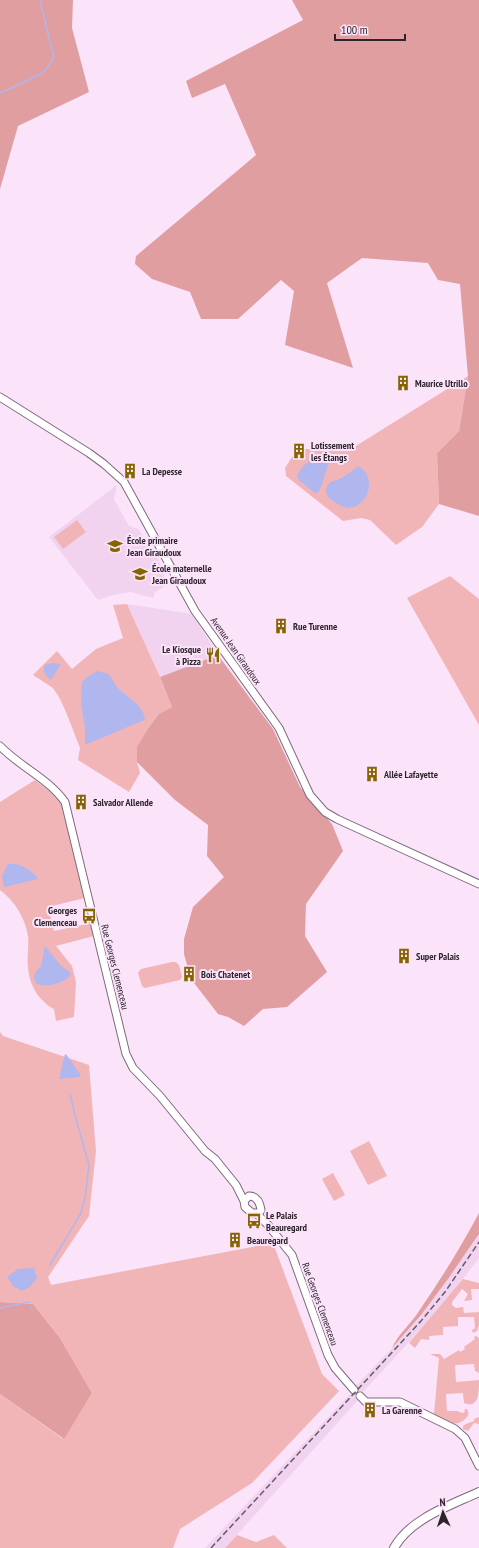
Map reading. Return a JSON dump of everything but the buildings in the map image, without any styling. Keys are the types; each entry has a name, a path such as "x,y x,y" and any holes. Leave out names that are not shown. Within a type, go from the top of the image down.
{"main road":[{"path":"394,1548 406,1532 418,1522 479,1492"}],"street":[{"name":"Avenue Jean Giraudoux","path":"0,397 89,453 124,482 186,596 279,728 310,795 325,812 337,819 479,884"},
{"name":"Rue Georges Clemenceau","path":"0,746 9,756 26,766 59,794 65,802 125,1047 133,1068 160,1096 205,1151 215,1159 247,1198 255,1198 259,1202 258,1212 292,1255 328,1355 335,1368 354,1390"},
{"name":"Rue Georges Clemenceau","path":"247,1198 244,1204 248,1210 252,1213 258,1212"},
{"path":"360,1396 366,1402 400,1402 455,1429 465,1438 479,1466"}],"shaded area":[{"path":"0,0 73,0 72,28 89,92 18,126 0,189"},
{"path":"292,0 479,0 479,516 439,504 437,453 459,431 468,376 460,284 438,280 428,263 362,258 327,283 353,368 285,345 294,291 281,280 238,319 201,319 190,292 152,279 135,264 136,256 256,155 225,84 192,98 186,81 303,20"},
{"path":"468,376 459,431 437,453 439,504 422,527 396,545 370,520 361,518 343,521 286,476 285,468 297,449 351,449"},
{"path":"117,485 114,499 129,526 139,529 143,537 147,538 165,573 163,580 167,585 155,592 153,598 131,592 113,595 98,600 49,537"},
{"path":"77,520 86,532 63,549 54,537"},
{"path":"450,576 479,599 479,725 407,598"},
{"path":"127,604 192,614 218,655 160,677"},
{"path":"127,604 172,707 159,714 137,762 140,773 129,792 78,760 80,748 59,697 53,688 33,675 57,651 72,669 96,649 123,638 113,605"},
{"path":"218,655 273,729 300,787 332,824 343,851 306,904 305,936 327,972 287,1007 263,1009 244,1026 228,1017 218,1014 191,979 184,954 184,939 193,907 224,877 207,856 208,825 175,800 137,762 137,747 148,729 159,714 172,707 160,677"},
{"path":"35,780 55,795 63,806 85,898 48,907 54,931 91,923 94,936 56,946 72,966 76,982 74,1017 56,1021 54,1009 39,997 30,980 28,963 28,936 22,916 10,899 0,890 0,802"},
{"path":"176,962 179,965 182,977 180,980 145,988 142,986 138,973 141,969"},
{"path":"0,1032 3,1036 89,1065 96,1151 89,1216 48,1277 51,1285 273,1243 322,1374 339,1391 252,1483 180,1529 173,1548 0,1548 0,1394 63,1439 92,1393 60,1338 33,1304 0,1302"},
{"path":"369,1141 387,1176 368,1185 350,1151"},
{"path":"333,1173 345,1195 334,1201 322,1179"},
{"path":"479,1213 479,1234 421,1315 392,1348 416,1316 443,1275"},
{"path":"479,1234 479,1258 435,1314 361,1394 355,1387 421,1315"},
{"path":"463,1279 479,1283 479,1289 471,1289 472,1300 464,1301 468,1294 462,1289 452,1302 452,1305 456,1308 463,1307 464,1313 479,1312 479,1325 477,1331 473,1333 472,1330 475,1328 474,1317 458,1317 458,1326 443,1327 443,1335 429,1336 429,1340 421,1339 415,1348 409,1343"},
{"path":"0,1302 33,1304 60,1338 92,1393 64,1439 0,1394"},
{"path":"476,1336 479,1338 479,1373 475,1371 474,1364 455,1365 456,1382 479,1380 477,1399 473,1404 469,1404 464,1403 463,1393 446,1394 447,1411 458,1411 464,1413 465,1409 467,1409 468,1413 467,1417 460,1423 452,1424 434,1414 439,1358 430,1354 440,1354 444,1359 459,1350 460,1352 465,1349 464,1347 475,1339 474,1337"},
{"path":"351,1393 358,1400 225,1548 205,1548"},
{"path":"479,1417 479,1424 474,1423 468,1431 463,1429 463,1426"},
{"path":"237,1535 256,1542 274,1535 287,1548 225,1548"}],"water":[{"path":"318,456 326,458 329,463 321,487 318,492 315,493 297,477 306,464"},
{"path":"358,466 368,477 368,491 361,503 355,507 347,508 330,499 326,491 327,487 330,482 345,476"},
{"path":"53,663 61,664 51,680 45,673 44,667 45,665"},
{"path":"97,671 106,673 110,676 115,685 138,705 145,718 144,720 85,745 85,727 81,704 82,682"},
{"path":"8,864 16,864 25,867 38,879 4,887 2,876"},
{"path":"45,946 61,966 69,971 71,975 59,983 40,985 36,983 34,977 36,971 41,966"},
{"path":"65,1054 81,1075 79,1077 59,1079"},
{"path":"34,1268 37,1278 30,1287 22,1291 13,1286 7,1277 18,1269"}],"waterway":[{"path":"0,93 43,73 54,58 41,0"},
{"path":"50,1265 81,1213 85,1198 89,1165 70,1094"},
{"path":"0,1308 29,1302"}],"railway":[{"path":"211,1548 421,1321 445,1292 479,1242"}],"place":[{"name":"Maurice Utrillo","path":"403,383"},
{"name":"Lotissement les Étangs","path":"299,451"},
{"name":"La Depesse","path":"130,471"},
{"name":"École primaire Jean Giraudoux","path":"115,546"},
{"name":"École maternelle Jean Giraudoux","path":"140,574"},
{"name":"Rue Turenne","path":"281,626"},
{"name":"Le Kiosque à Pizza","path":"213,655"},
{"name":"Allée Lafayette","path":"372,774"},
{"name":"Salvador Allende","path":"81,802"},
{"name":"Georges Clemenceau","path":"89,916"},
{"name":"Super Palais","path":"404,956"},
{"name":"Bois Chatenet","path":"189,974"},
{"name":"Le Palais Beauregard","path":"254,1221"},
{"name":"Beauregard","path":"235,1240"},
{"name":"La Garenne","path":"370,1410"}]}
